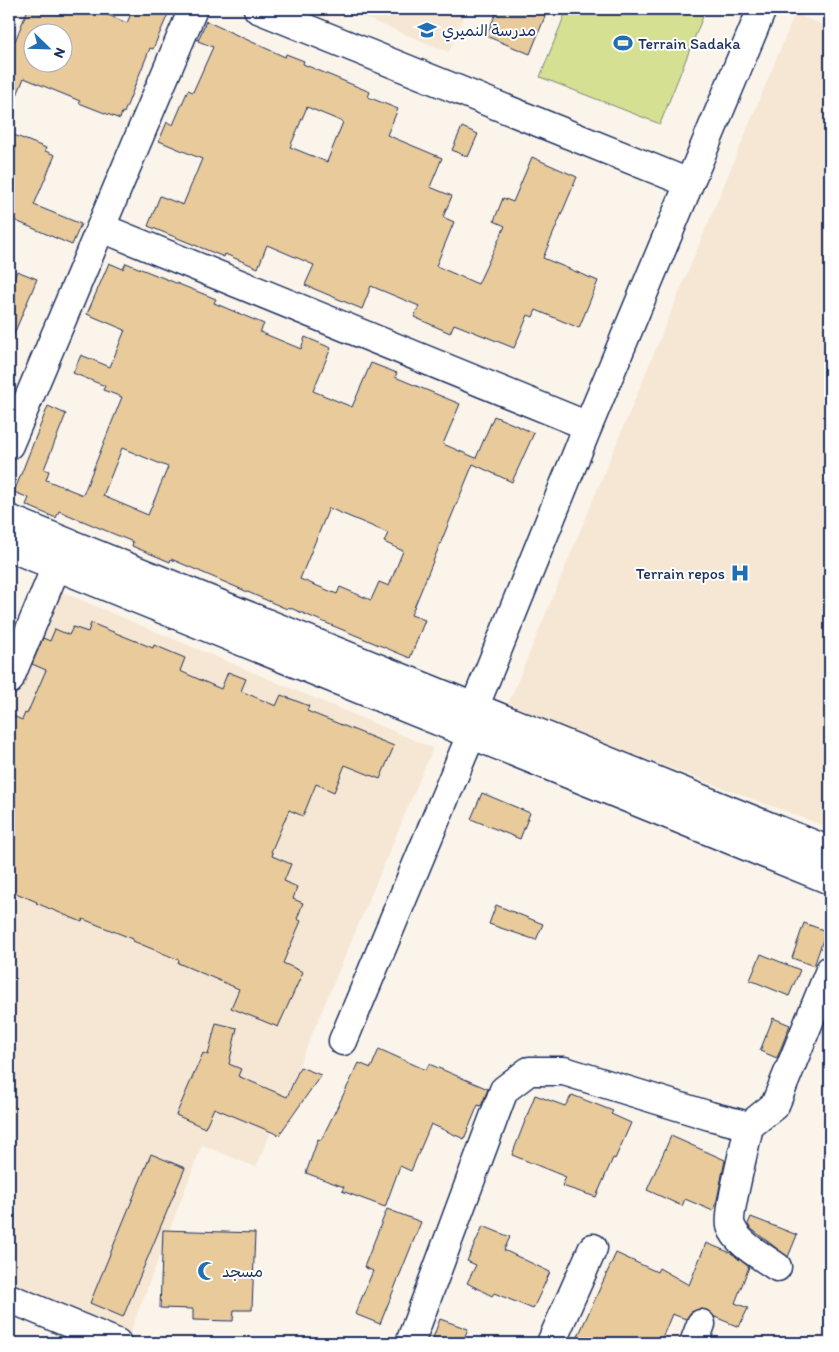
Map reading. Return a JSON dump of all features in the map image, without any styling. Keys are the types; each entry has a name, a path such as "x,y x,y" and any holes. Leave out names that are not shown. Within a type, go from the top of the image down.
{"street":[{"path":"9,445 193,9"},
{"path":"258,9 688,183"},
{"path":"474,708 688,183 762,9"},
{"path":"102,228 588,426"},
{"path":"9,519 830,851"},
{"path":"9,547 830,880"},
{"path":"9,680 56,567"},
{"path":"343,1041 471,735"},
{"path":"777,1267 740,1240 730,1225 732,1204 750,1126 775,1105 830,970"},
{"path":"410,1343 504,1090 529,1072 564,1071 710,1116 750,1126"},
{"path":"551,1343 592,1248"},
{"path":"9,1298 111,1342"}],"shaded area":[{"name":"مدرسة النميري","path":"343,9 467,9 449,52"},
{"path":"795,14 830,28 830,828 507,707"},
{"path":"57,590 433,748 256,1167 202,1145 130,1333 9,1283 9,705"}],"green space":[{"name":"Terrain Sadaka","path":"567,9 706,9 660,124 540,77"}],"building":[{"path":"28,9 94,9 127,23 133,9 156,9 168,14 153,49 150,48 120,119 24,78 9,115 9,39 15,41 22,24 22,72 72,72 72,22 23,22"},
{"path":"498,9 548,9 530,54 486,36"},
{"path":"206,21 285,57 286,54 304,61 303,64 370,92 368,97 398,109 387,135 442,158 430,187 452,196 443,217 454,222 436,266 478,284 505,226 494,221 503,198 513,202 532,157 577,177 543,258 598,281 579,328 536,310 533,317 528,315 514,348 454,324 450,333 414,317 419,306 371,286 362,309 305,285 314,265 267,245 258,268 225,254 224,257 148,226 160,196 183,205 202,159 159,141 167,122 173,125 188,90 193,92 213,47 198,41","holes":["307,107 343,122 327,162 290,147"]},
{"path":"462,127 478,134 468,157 452,150"},
{"path":"9,133 46,148 45,151 55,155 34,205 81,224 72,245 9,218"},
{"path":"109,263 123,269 126,263 216,299 214,303 264,324 260,332 301,349 305,337 331,348 313,391 352,407 371,363 397,373 395,377 460,404 443,444 476,458 494,416 534,433 512,482 473,464 411,615 425,620 410,658 288,607 287,609 171,559 170,562 132,546 133,542 59,511 56,518 26,505 29,498 14,492 48,406 66,414 44,469 49,471 46,480 83,495 122,397 103,390 105,386 73,373 81,355 110,367 125,330 87,314","holes":["122,448 168,467 148,515 103,496","329,508 388,533 384,542 403,551 389,586 379,582 371,600 340,587 337,594 300,579"]},
{"path":"17,271 37,279 9,346 9,291"},
{"path":"91,623 153,648 154,645 185,658 180,671 221,689 228,672 246,679 241,691 276,706 281,695 309,706 307,711 394,746 380,779 345,765 334,792 316,784 303,816 289,810 271,852 273,853 272,856 291,864 284,881 297,887 293,899 303,903 297,919 301,921 283,963 303,972 278,1027 231,1008 239,989 178,963 179,960 133,941 133,939 83,919 82,922 9,890 9,714 22,720 25,713 27,714 46,670 32,664 43,638 50,641 55,629 69,635 73,627 88,632"},
{"path":"482,793 530,813 520,839 471,819"},
{"path":"496,905 543,924 536,940 489,924"},
{"path":"804,923 826,931 814,966 792,958"},
{"path":"761,954 800,970 789,996 750,980"},
{"path":"773,1018 790,1025 777,1058 760,1051"},
{"path":"216,1023 237,1028 229,1064 241,1069 238,1076 287,1097 300,1067 321,1075 279,1135 214,1108 205,1128 176,1115 203,1053 208,1055"},
{"path":"379,1049 426,1070 429,1064 488,1089 481,1106 478,1105 464,1139 431,1124 411,1171 400,1166 385,1207 342,1191 344,1187 306,1173 318,1139 321,1140 359,1063 371,1068"},
{"path":"535,1095 565,1106 572,1095 613,1111 611,1114 631,1123 596,1197 562,1186 566,1177 512,1155"},
{"path":"671,1136 725,1160 713,1211 685,1199 682,1206 647,1190"},
{"path":"151,1154 185,1168 123,1317 90,1303"},
{"path":"387,1209 421,1222 380,1324 355,1314 373,1271 364,1267"},
{"path":"751,1217 797,1235 788,1257 750,1228 748,1224"},
{"path":"483,1226 510,1237 504,1250 550,1272 533,1309 494,1293 492,1296 467,1283 476,1265 467,1261"},
{"name":"مسجد","path":"163,1230 255,1233 252,1310 234,1310 233,1321 193,1320 193,1309 160,1308"},
{"path":"706,1243 731,1253 749,1267 735,1303 748,1308 739,1327 715,1317 707,1310 699,1309 691,1312 686,1319 672,1314 660,1343 575,1343 616,1253 657,1272 659,1268 689,1285"},
{"path":"440,1319 468,1329 462,1343 431,1343"}],"place":[{"name":"مدرسة النميري","path":"427,30"},
{"name":"Terrain Sadaka","path":"623,43"},
{"name":"Terrain repos","path":"740,573"},
{"name":"مسجد","path":"207,1271"}]}
